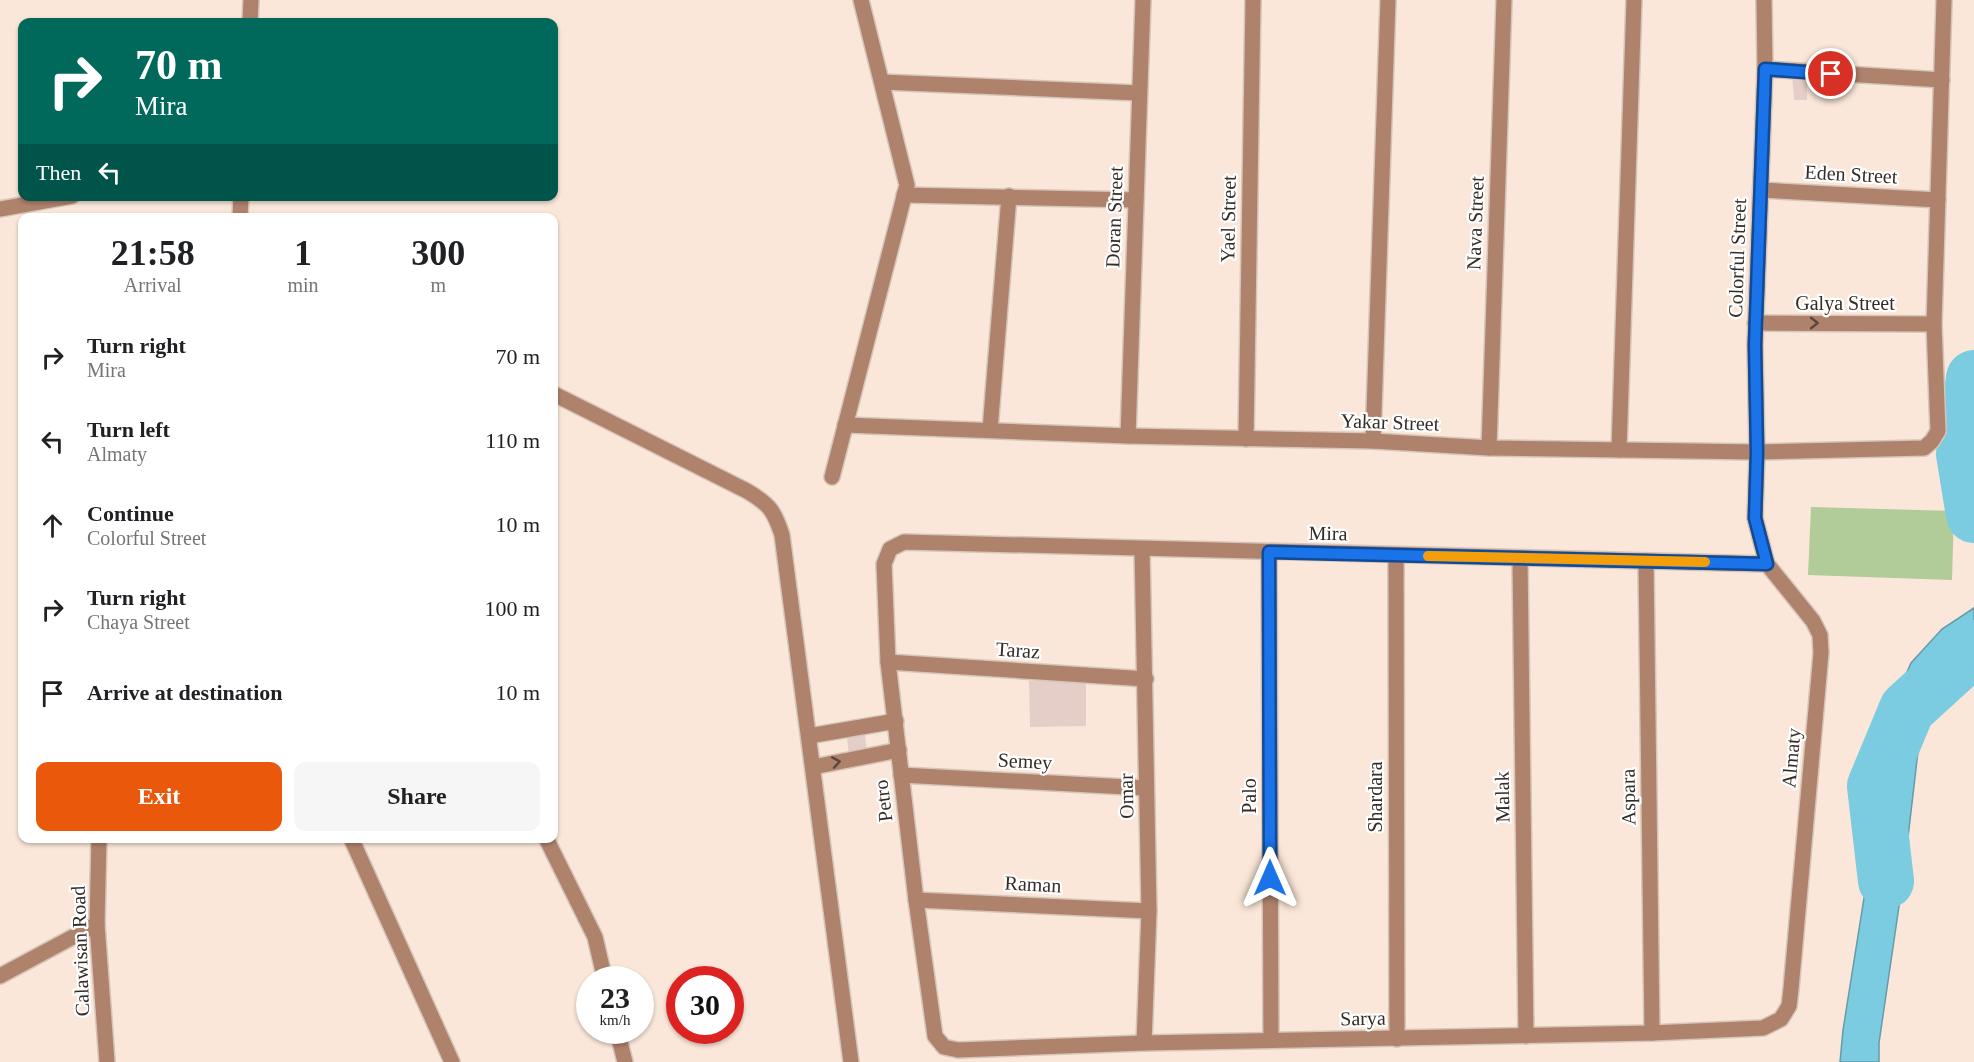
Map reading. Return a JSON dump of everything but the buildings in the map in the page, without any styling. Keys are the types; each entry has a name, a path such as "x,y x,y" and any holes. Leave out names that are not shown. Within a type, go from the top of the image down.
{"street":[{"path":"250,18 251,0"},
{"path":"832,477 907,185 861,0"},
{"name":"Doran Street","path":"1128,436 1143,0"},
{"name":"Yael Street","path":"1246,439 1253,0"},
{"path":"1373,441 1388,0"},
{"name":"Nava Street","path":"1489,448 1504,0"},
{"path":"1619,450 1634,0"},
{"name":"Colorful Street","path":"1755,518 1757,452 1755,323 1765,69 1764,0"},
{"path":"1934,324 1944,0"},
{"path":"1765,69 1942,80"},
{"path":"882,82 1139,93"},
{"name":"Eden Street","path":"1761,190 1938,200"},
{"path":"904,195 1136,200"},
{"path":"990,430 1009,196"},
{"path":"0,209 44,201"},
{"name":"Galya Street","path":"1755,323 1934,324"},
{"name":"Yakar Street","path":"845,424 1128,436 1373,441 1489,448 1757,452 1924,448 1938,431 1934,324"},
{"path":"558,396 747,490 766,502 776,516 782,535 851,1062"},
{"name":"Almaty","path":"1755,518 1767,564 1812,621 1820,635 1821,653 1791,989 1789,1006 1781,1018"},
{"name":"Mira","path":"890,549 904,542 1767,564"},
{"name":"Petro","path":"890,549 884,564 888,662 916,900 935,1036 944,1047"},
{"name":"Omar","path":"1142,549 1149,910 1144,1043"},
{"name":"Palo","path":"1269,552 1271,1040"},
{"name":"Shardara","path":"1396,555 1396,1039"},
{"name":"Malak","path":"1520,558 1526,1036"},
{"name":"Aspara","path":"1646,561 1652,1033"},
{"name":"Taraz","path":"888,662 1146,679"},
{"path":"809,736 896,721"},
{"path":"813,767 898,750"},
{"name":"Semey","path":"901,775 1146,788"},
{"name":"Calawisan Road","path":"99,843 97,924 107,1062"},
{"path":"353,843 452,1062"},
{"path":"548,843 595,937 602,966"},
{"name":"Raman","path":"916,900 1149,910"},
{"path":"0,976 97,924"},
{"name":"Sarya","path":"944,1047 958,1050 1144,1043 1652,1033 1763,1028 1781,1018"},
{"path":"620,1044 625,1062"}],"green space":[{"path":"1811,507 1954,511 1952,580 1808,575"}],"water":[{"path":"1974,608 1974,661 1935,693 1922,717 1904,872 1879,1043 1879,1062 1840,1062 1843,1030 1896,697 1911,663 1942,629"}],"waterway":[{"path":"1974,378 1964,454 1974,515"},
{"path":"1886,881 1875,786 1907,709 1974,648"}],"slow traffic":[{"path":"1428,556 1705,562"}],"route":[{"path":"1270,878 1269,552 1767,564 1755,518 1757,452 1755,345 1765,69 1831,74"}]}
